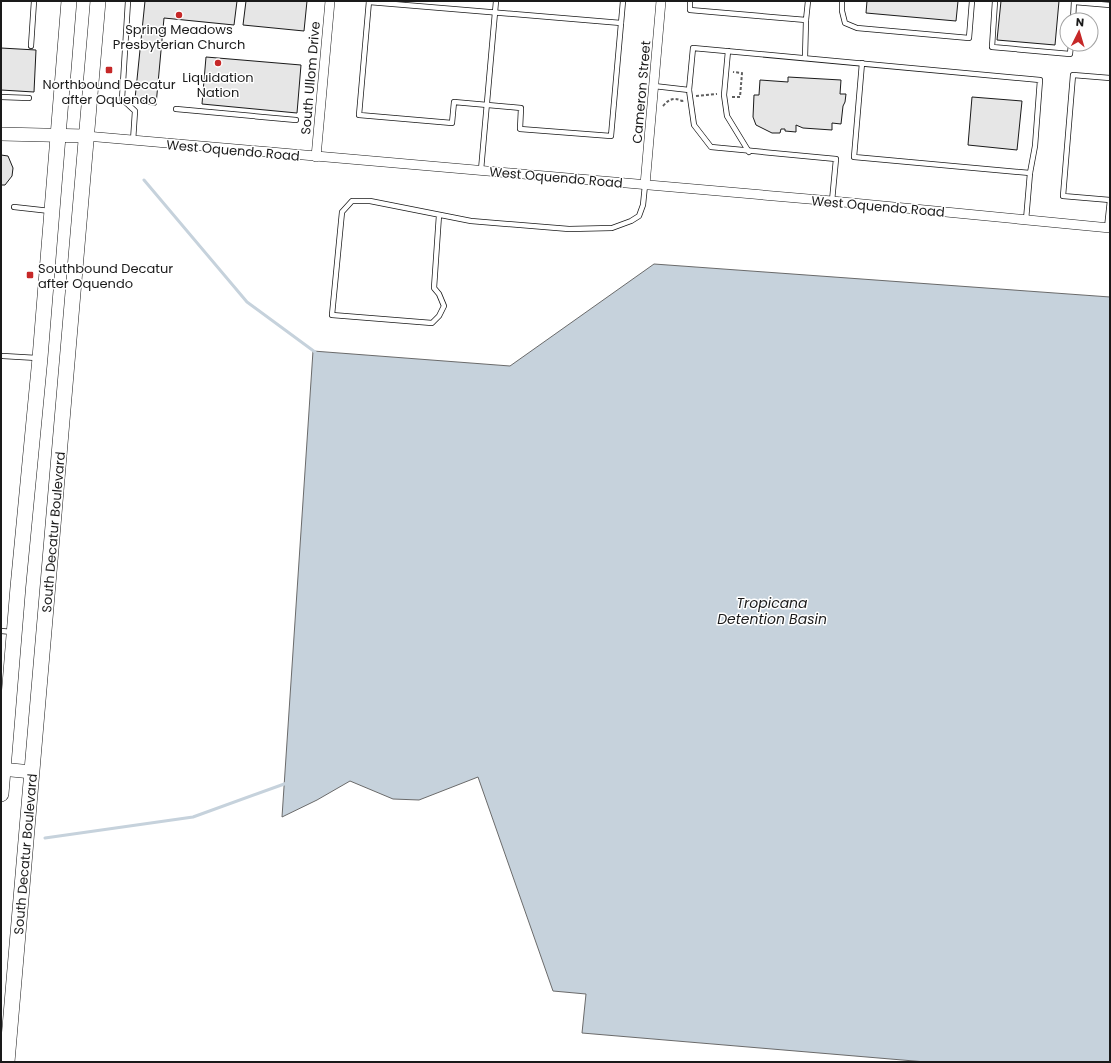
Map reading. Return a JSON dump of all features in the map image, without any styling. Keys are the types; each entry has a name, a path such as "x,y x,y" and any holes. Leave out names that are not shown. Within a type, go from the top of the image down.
{"main road":[{"path":"1,794 8,631 40,358 69,1"},
{"name":"South Decatur Boulevard","path":"7,1062 98,1"}],"street":[{"name":"South Ullom Drive","path":"316,157 330,1"},
{"name":"Cameron Street","path":"645,185 661,1"},
{"name":"West Oquendo Road","path":"1,134 86,136 481,170 1109,228"},
{"path":"2,769 32,772"}],"lane":[{"path":"31,46 34,1"},
{"path":"128,1 122,99 135,111 133,141"},
{"path":"621,23 369,1 359,115 452,123 454,102 487,104 521,108 520,129 611,136 623,1"},
{"path":"481,170 496,1"},
{"path":"690,1 690,10 806,20"},
{"path":"805,58 808,1"},
{"path":"842,1 842,11 845,23 856,28 969,38 972,1"},
{"path":"995,1 992,47 1070,54 1070,52"},
{"path":"1073,12 1074,2 1110,5"},
{"path":"832,202 836,159 749,152 711,147 694,125 689,90 693,48 1040,80 1035,146 1030,173 1026,220"},
{"path":"728,51 724,95 727,116 749,152"},
{"path":"862,63 854,157 1030,173"},
{"path":"1109,228 1110,200 1063,196 1073,75 1110,78"},
{"path":"654,86 689,90"},
{"path":"1,97 30,98"},
{"path":"176,109 296,120"},
{"path":"439,215 434,288 439,294 444,306 439,316 432,323 332,314 342,212 352,201 370,201 479,222 569,229 612,228 631,221 638,216 643,205 645,185"},
{"path":"14,207 52,211"},
{"path":"3,356 40,358"}],"path":[{"path":"663,106 666,102 673,99 682,101 698,95 718,94 740,97 742,73 726,72"}],"water":[{"name":"Tropicana Detention Basin","path":"654,264 1110,297 1110,1062 926,1062 582,1033 586,994 553,991 478,777 419,800 393,799 350,781 317,800 282,817 313,351 510,366"}],"building":[{"path":"145,1 237,1 234,25 164,18 156,105 143,104 143,100 135,99"},
{"path":"246,1 307,1 304,31 243,25"},
{"path":"867,1 958,1 956,21 866,13"},
{"path":"1001,1 1059,1 1055,45 997,40"},
{"path":"1,48 36,50 34,92 1,90"},
{"path":"206,57 301,65 297,113 202,104"},
{"path":"788,77 841,80 840,94 846,94 841,124 832,123 832,130 803,128 796,125 796,132 781,129 780,133 772,133 756,125 753,117 754,95 759,95 760,80 788,82"},
{"path":"972,97 1022,101 1017,150 968,145"},
{"path":"1,155 8,156 13,168 12,176 5,185 1,185"}],"waterway":[{"path":"144,180 247,302 315,352"},
{"path":"45,838 193,817 287,783"}],"place":[{"name":"Spring Meadows Presbyterian Church","path":"179,15"},
{"name":"Liquidation Nation","path":"218,63"},
{"name":"Northbound Decatur after Oquendo","path":"109,70"},
{"name":"Southbound Decatur after Oquendo","path":"30,275"}]}
